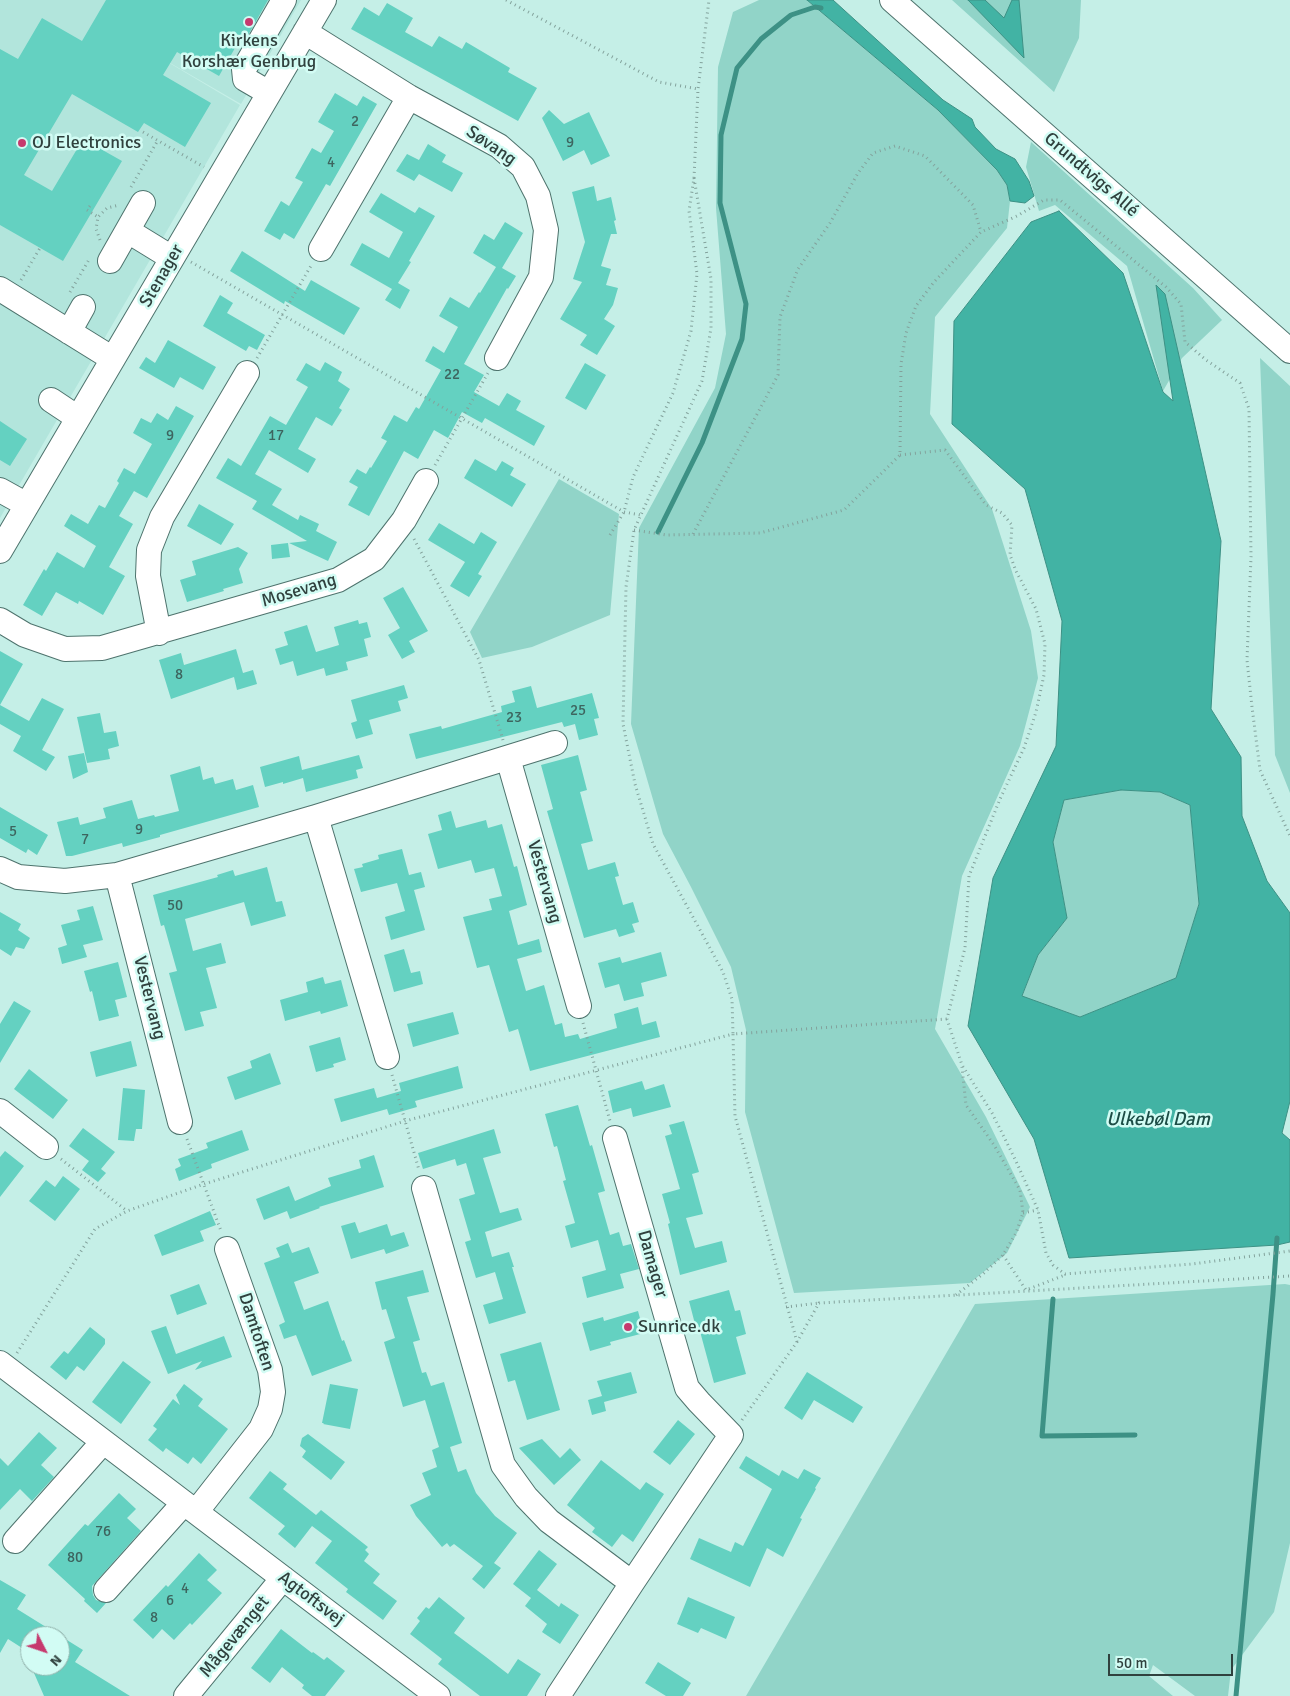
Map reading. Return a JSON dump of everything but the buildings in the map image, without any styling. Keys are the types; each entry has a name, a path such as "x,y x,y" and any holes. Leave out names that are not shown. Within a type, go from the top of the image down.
{"street":[{"path":"268,93 245,79 244,69 284,0"},
{"name":"Stenager","path":"0,551 324,0"},
{"name":"Grundtvigs Allé","path":"892,0 1290,351"},
{"name":"Søvang","path":"305,32 410,96 499,146 523,167 538,196 546,230 541,277 497,358"},
{"path":"321,249 410,96"},
{"path":"99,255 128,231 132,198"},
{"path":"128,231 174,255"},
{"path":"6,293 113,359"},
{"path":"61,327 83,308"},
{"path":"159,633 148,576 149,550 162,516 247,374"},
{"path":"51,400 78,418"},
{"name":"Mosevang","path":"0,620 25,635 65,649 102,648 338,580 374,559 404,520 426,481"},
{"path":"0,490 27,505"},
{"path":"0,869 18,877 66,881 117,875 316,817 555,743"},
{"name":"Vestervang","path":"508,758 579,1006"},
{"path":"316,817 388,1057"},
{"name":"Vestervang","path":"117,875 180,1122"},
{"path":"0,1111 46,1146"},
{"name":"Damager","path":"615,1138 687,1388 731,1435"},
{"path":"424,1188 503,1466 526,1497 550,1521 632,1583"},
{"name":"Damtoften","path":"190,1508 261,1429 270,1410 273,1392 270,1370 227,1249"},
{"name":"Agtoftsvej","path":"4,1366 438,1696"},
{"path":"558,1696 731,1435"},
{"path":"15,1541 103,1442"},
{"path":"106,1590 190,1508"},
{"name":"Mågevænget","path":"186,1696 284,1578"}],"path":[{"path":"506,0 659,82 698,89"},
{"path":"610,535 624,512 633,477 673,393 691,331 697,274 689,210 694,178 698,89 709,0"},
{"path":"143,132 220,176"},
{"path":"61,327 99,255 100,240 96,229 98,217 107,208 132,198 158,140"},
{"path":"693,534 778,375 780,317 798,269 830,224 858,173 873,153 895,146 924,156 973,205 981,232"},
{"path":"694,178 711,279 712,328 702,381 634,530 626,587 623,724 635,784 653,844 723,972 732,1000 734,1116 797,1342"},
{"path":"900,455 901,364 906,333 916,306 934,282 981,232 1017,216 1044,200 1060,200 1166,287 1181,304 1185,342 1206,360 1240,383 1249,409 1251,557 1247,660 1260,770 1290,836"},
{"path":"90,206 87,210 98,217"},
{"path":"6,293 40,248"},
{"path":"247,374 321,249"},
{"path":"174,255 282,314 624,512 641,515"},
{"path":"426,481 497,358"},
{"path":"634,530 667,535 760,533 844,510 900,455 946,450 986,505 1002,513 1012,525 1010,554 1016,571 1036,609 1045,644 1044,674 1036,712 1024,748 1000,799 969,876 965,948 947,1019 962,1065 966,1105 994,1145 1020,1190 1023,1213 1016,1234 1002,1255 984,1273 955,1295"},
{"path":"404,520 479,660 508,758"},
{"path":"579,1006 615,1138"},
{"path":"4,1366 95,1229 127,1211 204,1184 405,1120 733,1034 947,1019"},
{"path":"388,1057 424,1188"},
{"path":"962,1065 992,1113 1038,1210 1046,1253 1053,1265 1065,1274"},
{"path":"180,1122 227,1249"},
{"path":"46,1146 127,1211"},
{"path":"1023,1213 1038,1210"},
{"path":"1026,1290 1065,1274 1192,1264 1290,1251"},
{"path":"1002,1255 1026,1290"},
{"path":"786,1307 819,1303 1026,1290 1290,1276"},
{"path":"731,1435 797,1342 819,1303"}],"shaded area":[{"path":"0,0 301,0 241,104 139,45 240,105 0,518"},
{"path":"759,0 807,0 938,110 997,170 1007,185 1010,201 1007,228 935,317 930,414 992,509 1031,631 1038,678 1020,746 962,876 935,1029 986,1117 1030,1207 1007,1253 970,1283 794,1293 745,1112 746,1030 731,967 663,834 631,724 639,528 715,388 726,334 716,208 718,67 733,12"},
{"path":"952,0 1081,0 1079,38 1054,92"},
{"path":"1031,142 1193,288 1222,320 1182,358 1163,391 1127,266 1055,205 1039,211 1026,167"},
{"path":"1260,358 1290,386 1290,793 1275,755"},
{"path":"559,479 619,514 610,615 532,647 482,658 470,632"},
{"path":"1121,790 1160,792 1190,805 1199,904 1176,978 1080,1017 1022,997 1038,955 1067,918 1053,842 1064,800"},
{"path":"1290,1285 1290,1543 1274,1612 1231,1670 1228,1696 1195,1696 1153,1665 1149,1676 1173,1696 746,1696 975,1304"}],"water":[{"path":"807,0 833,0 943,100 972,119 975,127 996,149 1015,159 1029,181 1034,196 1025,203 1010,201 1007,185 997,170 938,110"},
{"path":"968,0 985,0 1004,18 1012,0 1019,0 1024,58"},
{"name":"Ulkebøl Dam","path":"1059,211 1123,273 1163,392 1173,401 1156,285 1165,294 1221,541 1211,709 1241,757 1242,816 1267,881 1290,913 1290,1101 1282,1133 1290,1140 1290,1242 1277,1245 1069,1258 1034,1139 968,1026 993,878 1056,746 1062,621 1025,489 952,424 954,321 1031,222","holes":["1121,790 1160,792 1190,805 1199,904 1176,978 1080,1017 1022,996 1038,955 1067,918 1053,842 1064,800"]}],"waterway":[{"path":"658,532 702,443 742,339 746,304 720,203 721,135 737,68 761,39 791,15 815,7 821,8"},
{"path":"1236,1696 1277,1238"},
{"path":"1053,1299 1042,1436 1135,1435"}],"place":[{"name":"Kirkens Korshær Genbrug","path":"249,22"},
{"name":"OJ Electronics","path":"22,143"},
{"name":"Sunrice.dk","path":"628,1327"}]}
